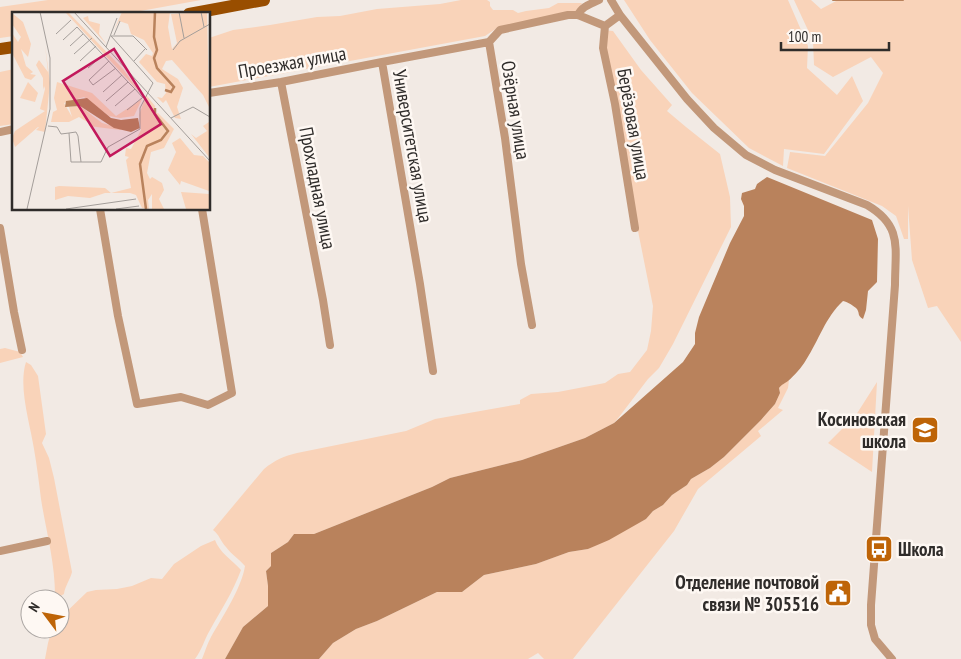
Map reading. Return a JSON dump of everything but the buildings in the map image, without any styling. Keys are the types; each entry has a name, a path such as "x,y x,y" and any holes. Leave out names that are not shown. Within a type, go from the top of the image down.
{"main road":[{"path":"200,12 264,0"}],"street":[{"path":"599,0 580,10 578,15 604,26 620,15"},
{"path":"611,0 620,15 687,99 714,128 746,155 775,170 867,206 879,212 890,224 896,239 895,285 870,605 871,625 875,639 892,659"},
{"name":"Озёрная улица","path":"532,325 521,264 505,138 489,42 500,30 568,15 578,15"},
{"name":"Берёзовая улица","path":"604,26 603,48 615,104 635,228"},
{"name":"Университетская улица","path":"433,371 382,62 489,42"},
{"name":"Проезжая улица","path":"210,93 281,82 382,62"},
{"name":"Прохладная улица","path":"281,82 330,345"},
{"path":"100,210 122,336 137,404 182,397 208,405 232,393 202,210"},
{"path":"0,228 22,350"},
{"path":"0,551 47,541"}],"shaded area":[{"path":"48,0 201,0 135,12 12,12 12,36 0,38 0,7"},
{"path":"461,0 487,0 490,2 493,10 513,10 518,13 549,8 558,3 582,3 575,14 497,28 485,36 210,87 210,38 233,30 317,17 340,16 377,9 440,4"},
{"path":"624,0 788,0 808,46 807,68 837,95 852,76 863,101 824,154 784,149 783,166 749,148 692,93 650,40"},
{"path":"794,0 811,0 821,9 838,0 961,0 961,342 937,306 928,308 912,260 908,206 908,239 904,239 896,216 882,206 787,168 790,152 825,156 868,103 883,73 871,57 833,77 814,65 813,41"},
{"path":"603,30 613,31 641,70 672,105 667,111 720,154 730,197 731,227 673,344 659,368 648,379 614,423 585,438 522,460 450,478 314,534 294,534 288,542 271,553 271,566 266,571 268,606 243,627 225,659 202,659 210,640 236,593 245,566 228,550 213,530 264,469 272,463 297,453 406,431 435,419 520,404 520,400 531,394 558,392 605,383 618,374 630,372 647,350 653,306 632,201"},
{"path":"12,69 12,124 0,126 0,72"},
{"path":"767,177 872,220 878,239 877,282 868,291 863,319 856,308 843,301 827,322 802,366 793,377 779,388 780,393 775,404 724,457 691,479 687,485 672,495 646,519 609,540 588,549 569,552 536,564 484,575 462,592 437,592 356,629 333,643 319,659 225,659 243,627 268,606 266,571 271,566 271,553 288,542 294,534 314,534 450,478 522,460 585,438 614,423 683,362 695,344 695,333 699,317 730,243 744,216 744,206 741,199 742,193 755,189 757,184"},
{"path":"5,348 20,352 23,357 0,363 0,349"},
{"path":"26,362 31,365 38,376 46,434 42,443 49,458 54,478 72,572 65,589 55,589 52,559 24,394"},
{"path":"789,380 788,388 778,408 783,410 758,431 761,436 698,489 674,531 573,659 544,659 538,653 528,659 319,659 333,643 356,629 437,592 462,592 484,575 536,564 569,552 588,549 646,519 672,495 687,485 691,479 724,457 775,404 780,393 779,388"},
{"path":"877,382 872,472 828,443 856,415"},
{"path":"215,540 223,552 241,570 231,593 195,659 45,659 49,639 70,639 70,608 87,592 132,586 151,578 162,579 174,564 201,546"}],"waterway":[{"path":"833,0 903,0"}],"place":[{"name":"Косиновская школа","path":"925,430"},
{"name":"Школа","path":"879,549"},
{"name":"Отделение почтовой связи № 305516","path":"838,593"}]}
